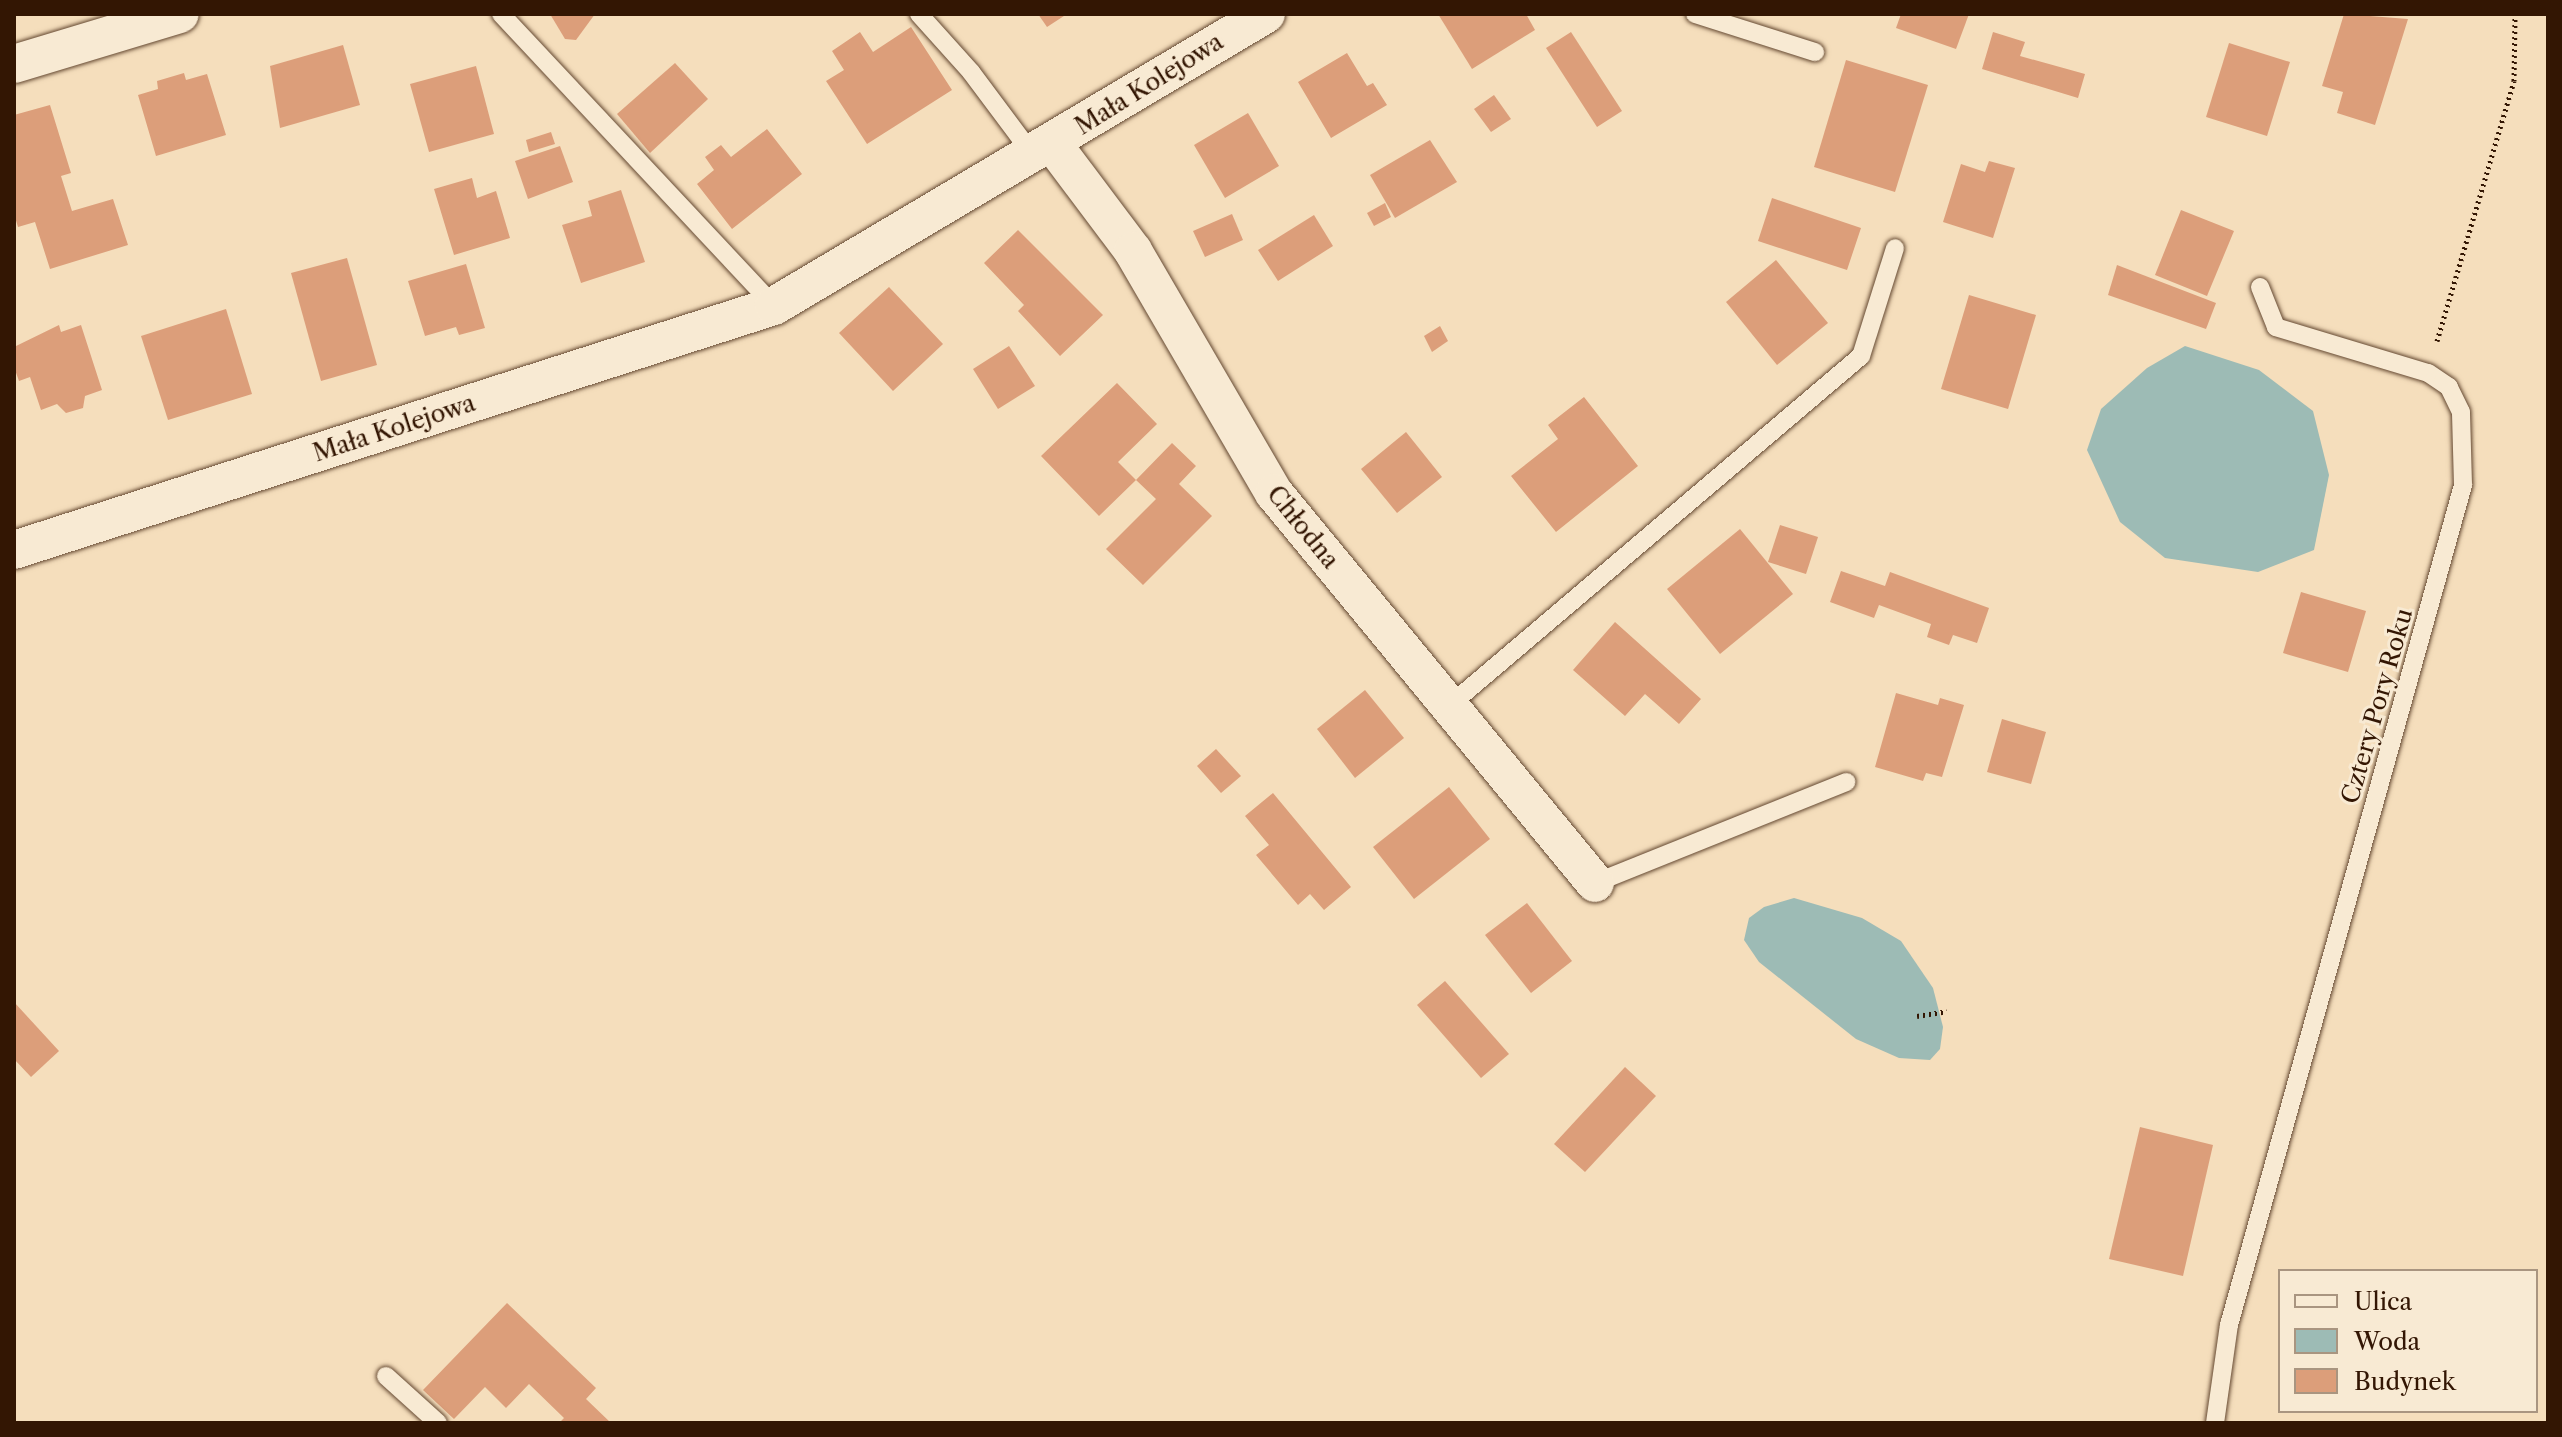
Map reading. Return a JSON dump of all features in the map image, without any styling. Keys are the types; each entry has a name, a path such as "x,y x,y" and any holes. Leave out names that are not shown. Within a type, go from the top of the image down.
{"street":[{"path":"14,64 180,14"},
{"name":"Mała Kolejowa","path":"14,550 774,306 1043,149 1232,23 1266,14"},
{"name":"Chłodna","path":"1043,149 1133,251 1274,493 1595,883"}],"lane":[{"path":"501,14 774,306"},
{"path":"919,14 1043,149"},
{"path":"1695,14 1815,52"},
{"path":"1450,705 1861,356 1895,248"},
{"path":"2260,287 2276,327 2428,373"},
{"name":"Cztery Pory Roku","path":"2215,1423 2229,1325 2463,485 2461,412 2449,387 2428,373"},
{"path":"1595,883 1846,782"},
{"path":"386,1376 438,1423"}],"path":[{"path":"2428,373 2514,81 2515,14"},
{"path":"1917,1016 1947,1011"}],"water":[{"path":"2185,346 2259,370 2313,411 2329,475 2314,550 2258,572 2165,558 2120,522 2087,450 2101,409 2147,368"},
{"path":"1794,898 1862,918 1901,941 1933,988 1943,1027 1940,1049 1930,1060 1899,1058 1856,1039 1759,962 1744,940 1749,918 1764,907"}],"building":[{"path":"550,14 595,14 576,40 565,39"},
{"path":"1038,14 1067,14 1047,27"},
{"path":"1438,14 1526,14 1535,30 1472,69"},
{"path":"1901,14 1969,14 1956,49 1896,28"},
{"path":"2344,14 2408,19 2375,125 2337,113 2343,92 2322,86"},
{"path":"911,27 952,90 867,144 826,81 844,70 832,51 860,32 873,52"},
{"path":"1571,32 1622,111 1597,127 1546,48"},
{"path":"1993,32 2025,42 2020,56 2085,74 2078,98 1982,69"},
{"path":"2229,43 2290,62 2267,136 2206,117"},
{"path":"343,45 360,105 280,128 270,66"},
{"path":"1347,53 1367,86 1373,83 1387,105 1331,138 1298,82"},
{"path":"1846,60 1928,85 1895,192 1814,167"},
{"path":"675,63 708,99 650,153 617,114"},
{"path":"476,66 494,134 429,152 410,84"},
{"path":"184,73 186,80 207,74 226,135 156,156 138,95 158,89 157,81"},
{"path":"1494,95 1511,119 1491,132 1474,109"},
{"path":"50,105 71,173 61,176 72,211 113,199 128,245 50,269 35,222 18,227 14,214 14,115"},
{"path":"1248,113 1279,166 1225,198 1194,145"},
{"path":"767,129 802,174 732,229 697,184 714,170 705,157 721,145 731,157"},
{"path":"551,132 555,144 529,152 526,140"},
{"path":"1430,140 1457,182 1395,218 1370,175"},
{"path":"560,146 573,182 528,199 515,161"},
{"path":"1989,161 2015,168 1993,238 1943,222 1961,164 1985,172"},
{"path":"472,178 477,198 496,191 510,238 454,255 434,189"},
{"path":"621,190 645,262 581,283 562,225 592,216 588,201"},
{"path":"1772,198 1861,228 1847,270 1758,241"},
{"path":"1385,203 1391,217 1374,226 1367,213"},
{"path":"2181,210 2234,231 2207,296 2155,275"},
{"path":"1232,214 1243,240 1205,257 1193,231"},
{"path":"1314,215 1333,246 1278,281 1258,250"},
{"path":"1018,230 1103,315 1060,356 1018,311 1024,305 984,263"},
{"path":"347,258 377,365 321,381 291,273"},
{"path":"1776,260 1828,323 1777,365 1726,302"},
{"path":"466,264 485,328 459,335 456,327 425,336 408,281"},
{"path":"2117,265 2216,303 2206,329 2108,295"},
{"path":"889,287 943,344 893,391 839,333"},
{"path":"1969,295 2036,315 2008,409 1941,389"},
{"path":"226,309 252,394 168,420 141,336"},
{"path":"59,325 61,332 81,325 102,390 85,396 83,408 66,413 57,404 41,410 30,377 19,381 14,367 14,347"},
{"path":"1440,326 1448,341 1432,352 1424,336"},
{"path":"1009,346 1035,386 998,409 973,369"},
{"path":"1117,383 1157,424 1118,462 1136,480 1099,516 1041,456"},
{"path":"1584,397 1638,466 1556,532 1511,476 1558,439 1548,425"},
{"path":"1406,432 1442,477 1397,513 1361,469"},
{"path":"1172,443 1196,466 1179,484 1212,516 1143,585 1106,549 1156,499 1136,480"},
{"path":"1780,525 1818,537 1806,574 1768,562"},
{"path":"1740,529 1793,594 1720,654 1667,589"},
{"path":"1841,571 1885,586 1890,572 1989,608 1977,643 1953,635 1949,645 1927,637 1931,624 1879,605 1874,618 1830,602"},
{"path":"2301,592 2366,611 2348,672 2283,653"},
{"path":"1615,622 1701,699 1679,724 1645,694 1625,716 1573,670"},
{"path":"1365,690 1404,738 1355,778 1317,729"},
{"path":"1896,693 1938,705 1940,698 1964,705 1942,777 1926,773 1923,781 1875,767"},
{"path":"2002,719 2046,732 2031,784 1987,772"},
{"path":"1216,749 1241,776 1221,793 1197,766"},
{"path":"1449,787 1490,839 1414,899 1373,847"},
{"path":"1273,793 1351,887 1324,910 1310,894 1298,905 1256,855 1269,845 1245,816"},
{"path":"1527,903 1572,961 1531,993 1485,935"},
{"path":"1445,981 1509,1054 1481,1078 1417,1005"},
{"path":"14,1002 59,1051 31,1077 14,1059"},
{"path":"1625,1067 1656,1096 1585,1172 1554,1144"},
{"path":"2140,1127 2213,1145 2183,1276 2109,1259"},
{"path":"507,1303 596,1388 586,1399 611,1423 559,1423 564,1418 529,1384 506,1408 485,1387 454,1419 423,1390"}]}
